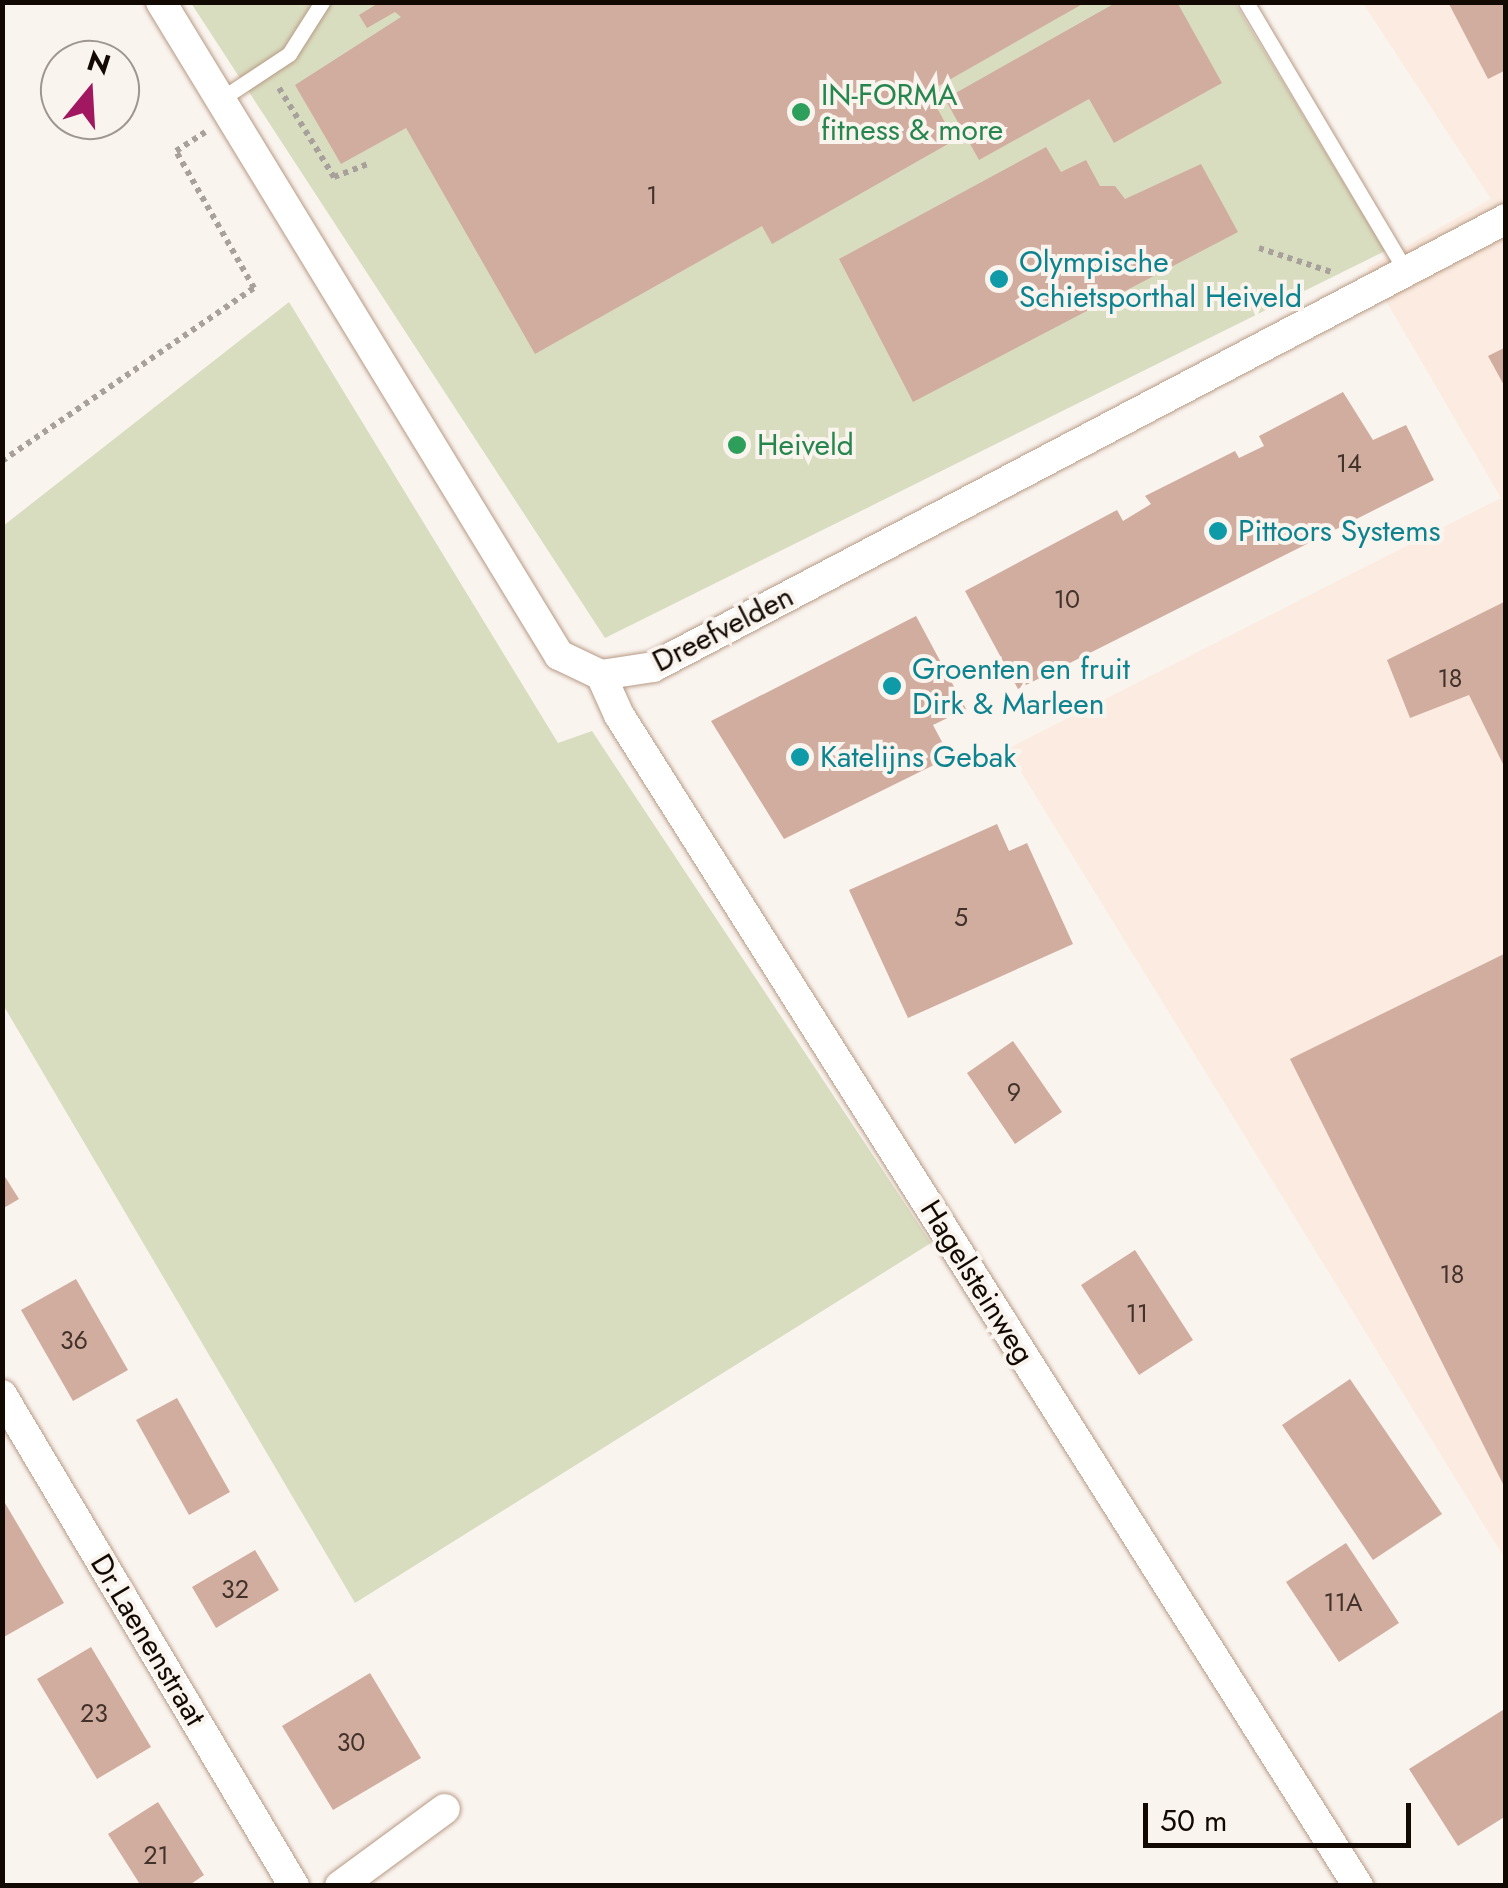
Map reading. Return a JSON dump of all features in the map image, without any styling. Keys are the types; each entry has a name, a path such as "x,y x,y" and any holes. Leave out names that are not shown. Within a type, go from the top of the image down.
{"street":[{"path":"160,2 559,655 601,676"},
{"name":"Dreefvelden","path":"601,676 653,667 1506,219"},
{"name":"Hagelsteinweg","path":"601,676 619,714 1358,1886"},
{"name":"Dr.Laenenstraat","path":"2,1396 294,1886"},
{"path":"340,1886 445,1808"}],"lane":[{"path":"226,107 289,54 322,2"},
{"path":"1246,2 1406,272"}],"path":[{"path":"268,70 334,177 370,163"},
{"path":"2,461 254,288 176,150 226,107"},
{"path":"1260,248 1378,288"}],"shaded area":[{"path":"1363,3 1505,3 1505,1559 1007,749 1501,498 1367,268 1491,199"}],"green space":[{"name":"Heiveld","path":"191,3 1235,3 1385,251 605,638"},
{"path":"289,302 558,743 592,731 931,1243 355,1603 2,1003 3,526"}],"building":[{"path":"380,2 1086,2 928,92 955,140 772,244 762,226 535,354 406,128 341,164 295,85 401,17 395,12 367,28 359,15"},
{"path":"1117,2 1177,2 1222,83 1114,143 1089,99 979,160 945,99"},
{"path":"1448,2 1506,2 1506,70 1488,79"},
{"name":"Olympische Schietsporthal Heiveld","path":"1046,147 1061,172 1086,160 1100,186 1115,186 1125,199 1201,164 1238,232 913,402 839,259"},
{"path":"1506,347 1506,389 1488,356"},
{"path":"1343,392 1373,440 1406,425 1434,480 1018,689 965,591 1117,510 1123,521 1151,504 1145,496 1235,451 1239,458 1264,446 1259,436"},
{"path":"1506,601 1506,770 1469,695 1410,718 1387,660"},
{"path":"916,616 966,709 933,725 950,757 784,839 711,721"},
{"path":"997,824 1009,851 1027,843 1073,944 908,1018 849,890"},
{"path":"1506,953 1506,1490 1290,1059"},
{"path":"1013,1041 1062,1112 1015,1144 967,1073"},
{"path":"2,1172 19,1199 2,1209"},
{"path":"1135,1250 1193,1340 1139,1375 1081,1285"},
{"path":"76,1279 128,1370 73,1401 21,1310"},
{"path":"1350,1379 1442,1514 1373,1560 1282,1425"},
{"path":"177,1398 230,1492 189,1515 136,1420"},
{"path":"2,1498 64,1603 2,1638"},
{"path":"1346,1543 1399,1623 1339,1662 1286,1582"},
{"path":"255,1550 279,1590 216,1628 192,1587"},
{"path":"91,1647 151,1747 97,1779 37,1679"},
{"path":"370,1673 421,1758 333,1810 282,1726"},
{"path":"1506,1708 1506,1816 1458,1846 1409,1769"},
{"path":"158,1802 204,1875 188,1886 141,1886 108,1834"}],"place":[{"name":"IN-FORMA fitness & more","path":"801,112"},
{"name":"Olympische Schietsporthal Heiveld","path":"999,279"},
{"name":"Heiveld","path":"737,445"},
{"name":"Pittoors Systems","path":"1218,531"},
{"name":"Groenten en fruit Dirk & Marleen","path":"892,686"},
{"name":"Katelijns Gebak","path":"800,757"}]}
